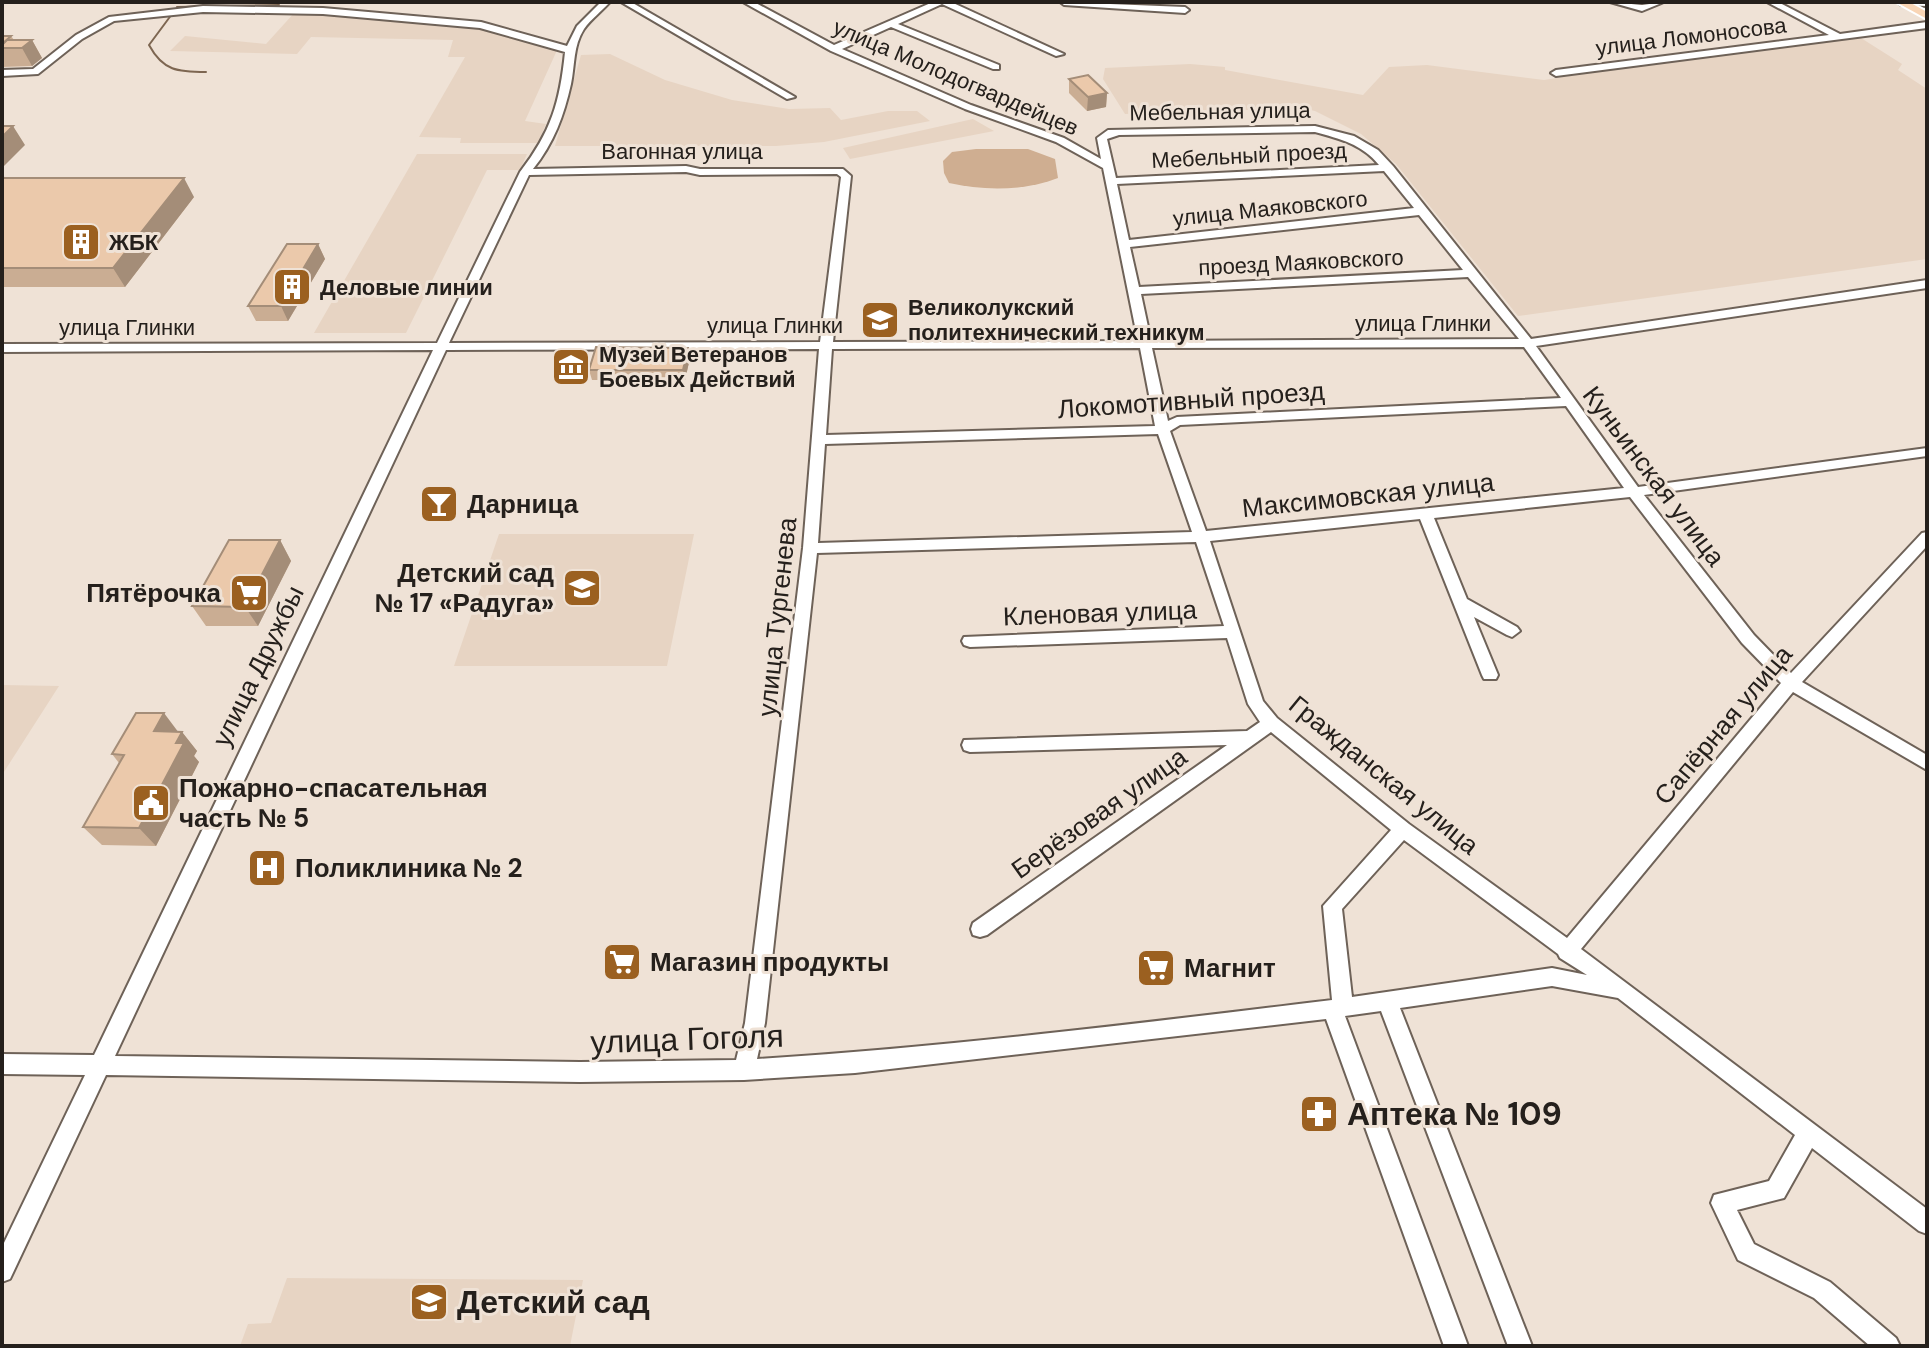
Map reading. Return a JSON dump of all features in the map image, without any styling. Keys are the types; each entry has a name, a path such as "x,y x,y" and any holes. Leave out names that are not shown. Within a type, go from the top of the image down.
{"main road":[{"path":"1901,2 1927,16"}],"street":[{"path":"2,73 35,72 79,37 112,19 203,9 323,11 481,25 570,50 580,28 606,2"},
{"path":"625,2 790,97"},
{"name":"улица Молодогвардейцев","path":"747,2 834,49 968,107 1060,140 1109,174"},
{"path":"834,49 942,2 1059,54"},
{"path":"1064,2 1185,10"},
{"path":"1614,2 1642,8 1660,2"},
{"path":"1771,2 1838,35"},
{"path":"1901,2 1927,3"},
{"path":"891,24 996,67"},
{"name":"улица Ломоносова","path":"1556,73 1927,25"},
{"name":"улица Дружбы","path":"2,1271 525,172 543,150 556,122 567,81 570,50"},
{"name":"Мебельная улица","path":"1108,133 1332,131"},
{"name":"Куньинская улица","path":"1332,131 1374,152 1389,168 1528,343 1634,492 1748,639 1791,683 1927,763"},
{"name":"Гражданская улица","path":"1108,133 1102,138 1163,430 1216,578 1256,704 1271,723 1403,829 1625,992 1927,1223"},
{"name":"Мебельный проезд","path":"1109,174 1389,168"},
{"name":"Вагонная улица","path":"525,172 686,169 700,172 839,171"},
{"name":"улица Тургенева","path":"744,1070 755,1023 810,548 826,345 846,176 839,171"},
{"name":"улица Маяковского","path":"1124,244 1421,211"},
{"name":"проезд Маяковского","path":"1134,291 1471,273"},
{"name":"улица Глинки","path":"2,348 1528,343 1927,284"},
{"name":"Локомотивный проезд","path":"817,440 1163,430 1177,421 1568,402"},
{"name":"Максимовская улица","path":"810,548 1199,537 1634,492 1927,452"},
{"path":"1425,513 1490,675"},
{"name":"Сапёрная улица","path":"1567,952 1791,683 1927,537"},
{"path":"1464,604 1512,631"},
{"name":"Кленовая улица","path":"970,641 1232,632"},
{"name":"Берёзовая улица","path":"980,929 1271,723"},
{"name":"Берёзовая улица","path":"970,745 1247,738"},
{"path":"1403,829 1332,906 1338,1008 1456,1346"},
{"name":"улица Гоголя","path":"2,1064 580,1072 744,1070 974,1051 1338,1008 1552,977 1625,992"},
{"path":"1378,1002 1520,1346"},
{"path":"1809,1132 1776,1190 1722,1203 1746,1252 1822,1290 1888,1346"}],"shaded area":[{"path":"295,12 472,26 558,48 525,121 546,124 538,143 460,143 461,138 419,137 465,57 448,57 453,40 311,37 297,54 170,51 185,36 266,44"},
{"path":"1861,38 1902,64 1898,70 1927,89 1927,259 1518,316 1396,164 1361,134 1315,111 1300,108 1125,114 1103,79 1105,68 1190,64 1225,67 1225,70 1363,95 1389,67 1427,65 1544,80 1665,61"},
{"path":"610,54 665,80 732,100 789,109 830,108 841,120 888,111 917,111 930,121 824,142 776,146 555,146 581,55"},
{"path":"973,119 994,131 850,159 843,148"},
{"path":"1028,149 1055,159 1058,178 1004,188 949,183 943,161 952,152"},
{"path":"417,154 527,154 520,170 487,170 406,333 314,333"},
{"name":"Детский сад № 17 «Радуга»","path":"499,534 694,534 667,666 454,666"},
{"path":"2,685 59,686 2,775"},
{"name":"Детский сад","path":"287,1278 583,1280 570,1346 240,1346 248,1324 271,1323"}],"building":[{"path":"7,40 32,40 22,48 2,48"},
{"path":"1088,75 1107,93 1088,97 1069,79"},
{"path":"2,126 13,126 2,137"},
{"name":"ЖБК","path":"2,178 184,178 113,268 2,268"},
{"path":"287,244 318,244 281,306 248,306"},
{"path":"596,347 688,348 683,370 589,370"},
{"path":"229,540 280,540 245,607 192,606"},
{"path":"136,713 164,713 154,731 182,732 176,743 184,743 139,828 83,827 124,755 112,754"}],"waterway":[{"path":"177,7 279,5"},
{"path":"176,14 172,14 149,45 154,54 172,68 206,72"}],"place":[{"name":"ЖБК","path":"81,242"},
{"name":"Деловые линии","path":"292,287"},
{"name":"Великолукский политехнический техникум","path":"880,320"},
{"name":"Музей Ветеранов Боевых Действий","path":"571,367"},
{"name":"Дарница","path":"439,504"},
{"name":"Детский сад № 17 «Радуга»","path":"582,588"},
{"name":"Пятёрочка","path":"249,593"},
{"name":"Пожарно-спасательная часть № 5","path":"151,803"},
{"name":"Поликлиника № 2","path":"267,868"},
{"name":"Магазин продукты","path":"622,962"},
{"name":"Магнит","path":"1156,968"},
{"name":"Аптека № 109","path":"1319,1114"},
{"name":"Детский сад","path":"429,1302"}]}
